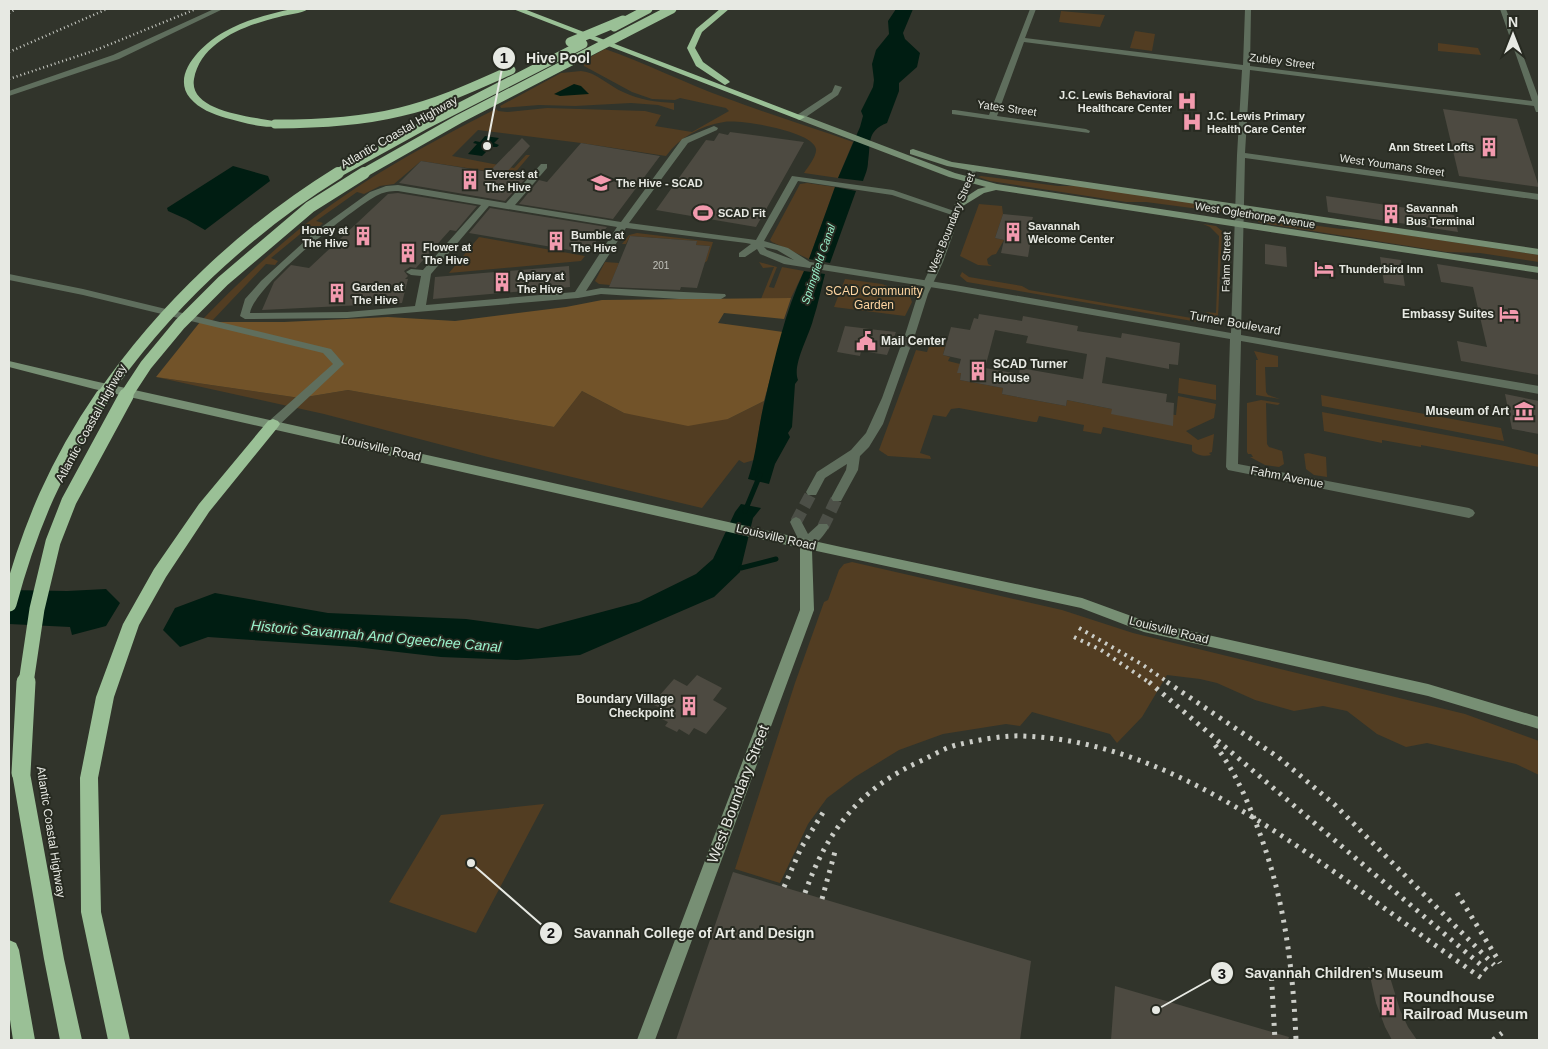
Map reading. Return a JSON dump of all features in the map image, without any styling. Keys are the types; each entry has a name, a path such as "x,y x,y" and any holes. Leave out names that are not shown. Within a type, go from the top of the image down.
{"highway":[{"path":"304,9 255,22 219,39 201,54 189,73 190,88 194,96 213,110 248,121 275,124 314,124 352,120 418,108 484,82 647,9"},
{"path":"517,9 803,115"},
{"name":"Atlantic Coastal Highway","path":"9,604 26,546 41,507 68,452 98,405 162,320 204,278 291,205 358,162 647,9"},
{"name":"Atlantic Coastal Highway","path":"71,1040 54,960 21,773 24,694 37,609 53,542 69,501 120,404 146,365 180,324 223,281 274,236 310,208 370,169 459,119 672,9"},
{"path":"725,9 701,28 694,38 691,48 699,64 719,79 803,115"},
{"path":"119,1040 91,912 89,778 105,697 131,624 160,573 204,508 273,424"},
{"path":"9,950 24,1040"}],"main road":[{"path":"803,115 889,148"},
{"name":"West Oglethorpe Avenue","path":"889,148 973,168 1539,252"},
{"name":"West Oglethorpe Avenue","path":"889,148 968,180 996,187 1539,270"},
{"path":"957,210 981,191 996,187"},
{"name":"Louisville Road","path":"9,364 94,385 806,544 1082,603 1144,626 1428,690 1539,723"},
{"name":"West Boundary Street","path":"646,1040 807,610 806,544"}],"street":[{"path":"9,94 116,57 207,13 220,9"},
{"path":"992,117 1033,9"},
{"name":"Fahm Street","path":"1236,337 1241,155 1245,110 1248,9"},
{"path":"1503,9 1538,106"},
{"name":"Zubley Street","path":"1022,40 1538,106"},
{"path":"1526,74 1539,76"},
{"path":"803,115 835,93 838,87"},
{"name":"Yates Street","path":"955,112 1086,131"},
{"path":"578,296 623,225 684,141 714,128"},
{"name":"West Youmans Street","path":"1241,155 1539,197"},
{"path":"508,207 544,166"},
{"name":"West Boundary Street","path":"910,335 927,284 938,262 973,168"},
{"path":"742,255 758,244 795,178 860,187 915,198 957,210"},
{"path":"721,296 678,296 601,291 578,296 347,314 245,316 250,299 319,233 379,191 398,188 623,225 737,238 758,244"},
{"path":"420,308 426,273 487,204"},
{"path":"447,234 458,236"},
{"name":"Turner Boulevard","path":"758,244 763,252 784,261 1539,390"},
{"path":"412,272 426,273"},
{"path":"9,277 93,294 327,351 338,364 273,424"},
{"name":"Fahm Avenue","path":"1236,337 1232,467 1469,514"},
{"path":"812,492 821,476 836,464 854,456 866,443 874,428 905,348"},
{"path":"838,498 852,470 854,456"},
{"name":"West Boundary Street","path":"796,522 806,544"},
{"path":"806,544 823,527"}],"green space":[{"path":"1061,11 1105,15 1100,27 1059,22"},
{"path":"1135,31 1155,34 1152,51 1130,48"},
{"path":"1438,43 1478,48 1481,55 1438,51"},
{"path":"605,49 758,110 853,142 838,178 804,173 814,158 816,149 812,143 803,137 775,128 745,122 724,122 707,126 684,138 666,156 478,130 452,156 514,168 526,155 530,155 513,175 421,161 394,184 380,186 364,194 357,192 316,221 323,223 320,226 310,226 271,258 278,261 275,265 266,264 211,322 200,322 260,264 320,213 393,165 496,109 507,112 547,108 645,111 661,115 655,126 692,132 729,111 726,108 680,98 675,100 652,99 632,92 584,66 583,61"},
{"path":"581,71 592,74 629,95 654,101 674,103 674,110 658,105 631,103 575,106 539,105 501,108 500,106 561,73"},
{"path":"978,177 1058,186 1080,186 1212,205 1221,209 1222,212 1146,202 1126,202 990,181"},
{"path":"807,183 835,187 809,259 770,240 800,184"},
{"path":"979,204 1002,206 1003,214 995,238 1004,240 996,254 987,259 988,264 992,266 978,265 960,256"},
{"path":"1141,214 1216,226 1222,231 1218,317 1205,312 1216,313 1219,236 1210,227 1203,224"},
{"path":"1258,218 1341,229 1373,230 1539,255 1539,262 1480,253 1446,252 1269,224 1258,222"},
{"path":"637,233 713,242 707,261 704,263 710,246 696,245 697,241 630,236 626,244 622,244 629,235"},
{"path":"479,237 585,256 581,261 449,273"},
{"path":"605,262 619,263 610,285 599,284 595,281"},
{"path":"759,262 777,267 769,287 774,288 782,267 804,271 791,298 761,299 774,267 763,268"},
{"path":"962,272 969,277 1022,286 1029,290 1203,320 1208,317 1216,322 1204,323 967,282 960,276"},
{"name":"SCAD Community Garden","path":"845,279 882,284 909,294 912,302 905,316 834,307"},
{"path":"941,342 946,343 943,355 950,357 948,361 960,364 958,373 961,373 960,380 1003,388 1002,394 1066,406 1067,400 1112,409 1176,415 1178,396 1216,404 1214,418 1186,431 1198,440 1214,434 1212,452 1209,453 1211,455 1203,456 1196,454 1192,451 1192,445 1103,427 1101,434 1083,431 1084,425 1039,416 1037,422 1034,422 959,408 951,409 946,417 933,415 920,453 930,456 931,459 888,456 879,450 916,350 927,352 929,346 940,347"},
{"path":"1254,351 1278,356 1278,367 1265,367 1266,392 1268,395 1280,399 1256,395 1256,360 1258,360"},
{"path":"156,377 300,398 348,390 554,427 582,391 624,413 728,419 764,401 754,460 744,463 739,460 702,508 488,457 324,414"},
{"path":"1179,378 1216,385 1216,400 1178,393"},
{"path":"1321,395 1501,428 1504,441 1322,406"},
{"path":"1261,400 1280,403 1278,405 1266,403 1267,444 1269,447 1282,451 1284,464 1279,467 1265,465 1250,457 1253,457 1247,452 1247,403"},
{"path":"1322,412 1505,446 1539,455 1539,467 1421,445 1421,447 1382,440 1382,443 1324,431"},
{"path":"1308,453 1326,457 1327,477 1314,475 1306,469 1304,454"},
{"path":"852,562 1062,610 1133,633 1465,714 1539,741 1539,775 1516,764 1427,743 1406,747 1377,734 1347,711 1323,706 1294,711 1255,700 1217,683 1167,675 1142,717 1117,743 1110,734 1032,712 1020,726 1006,724 943,734 899,750 855,777 827,798 808,824 780,883 735,869 795,683 824,602 828,600 839,570 844,564"},
{"path":"544,804 476,933 389,902 441,815"}],"shaded area":[{"path":"791,298 784,319 724,313 718,323 783,332 764,401 728,419 688,426 624,413 582,391 554,427 348,390 300,398 156,377 200,322 284,322 388,317 455,321 566,307 602,300"}],"water":[{"path":"896,9 913,9 903,33 905,39 920,53 917,67 899,83 899,91 887,123 880,126 873,134 868,167 863,181 838,178 860,127 863,116 861,111 873,87 872,64 876,50 889,34 888,21"},
{"path":"574,84 581,86 589,94 560,96 554,94"},
{"path":"485,136 499,138 494,143 499,145 491,147 482,156 468,154 477,144 473,143 475,141 480,142"},
{"path":"233,166 268,176 270,181 205,230 168,211 167,208"},
{"path":"835,187 856,191 830,263 809,259"},
{"path":"804,271 825,274 815,314 797,367 798,380 795,384 792,427 788,433 790,437 775,464 769,484 748,479 777,351 791,302"},
{"name":"Historic Savannah And Ogeechee Canal","path":"741,504 761,508 753,518 740,572 714,597 580,655 517,660 441,657 355,647 208,637 180,647 163,630 175,608 215,593 328,613 466,619 538,629 639,602 696,574 713,559 735,512"},
{"path":"106,589 120,603 106,626 72,635 70,627 9,624 9,590 67,591"}],"building":[{"name":"Ann Street Lofts","path":"1443,109 1517,119 1539,187 1459,176"},
{"path":"730,132 804,142 756,227 656,210 706,140 714,141 719,133 728,135"},
{"name":"Everest at The Hive","path":"522,138 530,146 506,173 527,177 505,201 399,183 421,161 489,172"},
{"path":"581,143 660,156 613,219 519,204 539,180 547,182"},
{"path":"398,193 477,206 456,231 450,230 416,268 410,267 404,271 408,276 405,279 408,279 402,303 262,310 274,282 291,265 309,268 388,194"},
{"name":"Savannah Bus Terminal","path":"1326,196 1454,215 1458,232 1328,212"},
{"name":"Bumble at The Hive","path":"490,208 607,227 587,253 469,233"},
{"name":"Savannah Welcome Center","path":"1003,214 1033,217 1027,238 1031,239 1028,257 1001,253 1004,240 995,238"},
{"path":"630,236 697,241 696,245 710,246 697,288 681,287 680,290 609,287"},
{"path":"1265,244 1286,247 1287,267 1265,264"},
{"path":"1380,257 1401,260 1405,286 1384,283"},
{"name":"Embassy Suites","path":"1437,264 1539,280 1539,375 1461,361 1457,341 1487,347 1473,287 1441,282"},
{"name":"Apiary at The Hive","path":"569,266 570,287 433,299 435,277"},
{"name":"SCAD Turner House","path":"979,314 1022,321 1023,316 1078,326 1077,331 1121,338 1122,333 1180,343 1178,365 1169,364 1169,369 1106,357 1102,383 1167,394 1166,402 1174,403 1173,426 1111,414 1112,409 1067,400 1066,406 1002,394 1003,388 960,380 961,373 957,373 961,359 943,355 951,327 970,330 974,318 978,319","holes":["995,330 1028,336 1026,343 1087,354 1083,379 1020,368 1019,374 985,368"]},
{"name":"Mail Center","path":"845,326 896,332 887,355 861,351 860,356 837,352"},
{"name":"Museum of Art","path":"1505,394 1539,401 1539,434 1512,429"},
{"name":"Boundary Village Checkpoint","path":"697,675 722,688 713,700 727,708 706,734 694,728 689,735 679,729 677,732 665,726 668,722 658,717 664,710 652,704 674,679 687,686"},
{"path":"733,872 1031,961 1020,1040 676,1040"},
{"name":"Roundhouse Railroad Museum","path":"1368,967 1389,974 1400,1010 1417,1040 1392,1040 1376,1003"},
{"path":"1115,986 1289,1037 1288,1040 1111,1040"}],"waterway":[{"name":"Springfield Canal","path":"811,279 820,256"},
{"name":"Springfield Canal","path":"745,511 760,475"},
{"path":"741,568 776,559"}],"tunnel":[{"path":"905,348 910,335"},
{"path":"796,522 812,492"},
{"path":"823,527 837,498"}],"railway":[{"path":"9,13 16,9"},
{"path":"9,52 107,9"},
{"path":"9,79 96,50 196,9"},
{"path":"1079,628 1143,665 1169,683"},
{"path":"1074,637 1101,650 1150,683"},
{"path":"1149,682 1488,971"},
{"path":"1167,682 1278,757 1334,804 1494,965"},
{"path":"805,893 824,849 849,813 864,797 901,771 942,750 951,746 983,739 1022,736 1067,741 1112,751 1154,766 1196,785 1254,818"},
{"path":"1215,745 1234,774 1254,818"},
{"path":"784,887 801,848 824,811"},
{"path":"1254,818 1313,857 1483,979"},
{"path":"1254,818 1274,879 1286,931 1296,1040"},
{"path":"822,899 836,848"},
{"path":"1457,893 1500,963"},
{"path":"1271,969 1275,1040"},
{"path":"1493,1040 1502,1033"}],"place":[{"name":"J.C. Lewis Behavioral Healthcare Center","path":"1187,101"},
{"name":"J.C. Lewis Primary Health Care Center","path":"1192,122"},
{"name":"Hive Pool","path":"487,146"},
{"name":"Ann Street Lofts","path":"1489,147"},
{"name":"Everest at The Hive","path":"470,180"},
{"name":"The Hive - SCAD","path":"601,183"},
{"name":"SCAD Fit","path":"703,213"},
{"name":"Savannah Bus Terminal","path":"1391,214"},
{"name":"Savannah Welcome Center","path":"1013,232"},
{"name":"Honey at The Hive","path":"363,236"},
{"name":"Bumble at The Hive","path":"556,241"},
{"name":"Flower at The Hive","path":"408,253"},
{"name":"Thunderbird Inn","path":"1324,269"},
{"name":"Apiary at The Hive","path":"502,282"},
{"name":"Garden at The Hive","path":"337,293"},
{"name":"Embassy Suites","path":"1509,314"},
{"name":"Mail Center","path":"866,341"},
{"name":"SCAD Turner House","path":"978,371"},
{"name":"Museum of Art","path":"1524,411"},
{"name":"Boundary Village Checkpoint","path":"689,706"},
{"name":"Savannah College of Art and Design","path":"471,863"},
{"name":"Roundhouse Railroad Museum","path":"1388,1006"},
{"name":"Savannah Children's Museum","path":"1156,1010"}]}
